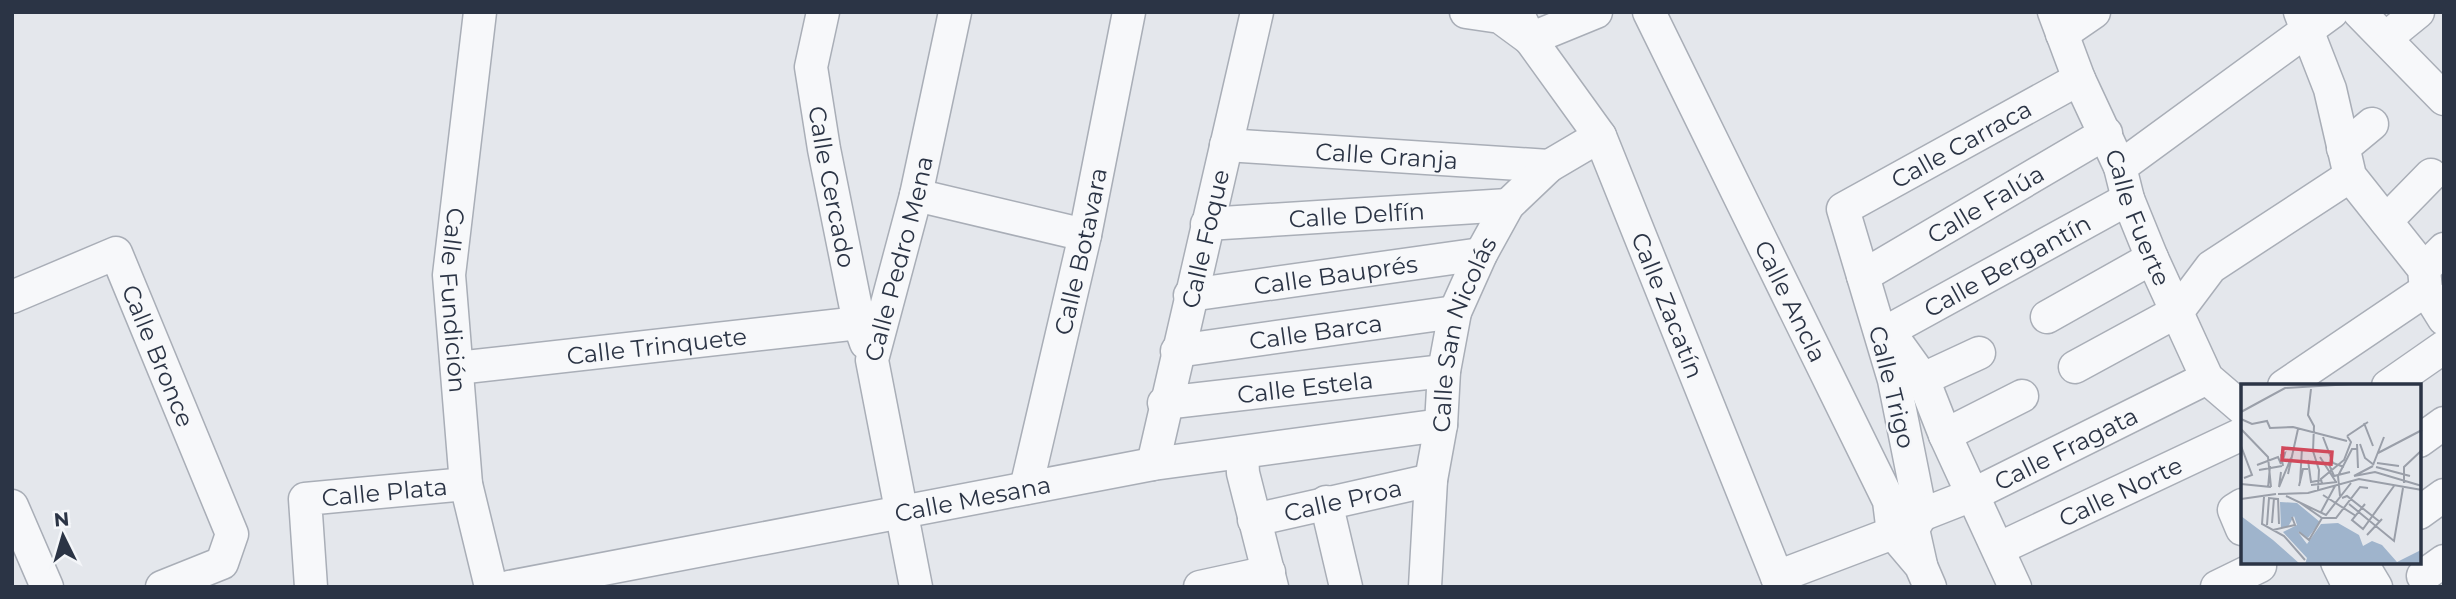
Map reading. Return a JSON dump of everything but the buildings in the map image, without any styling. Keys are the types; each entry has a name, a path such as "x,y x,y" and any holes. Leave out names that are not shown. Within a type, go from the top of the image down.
{"street":[{"name":"Calle Fundición","path":"480,12 449,275 466,484 491,587"},
{"name":"Calle Cercado","path":"823,12 811,67 824,149 859,323 873,360"},
{"name":"Calle Pedro Mena","path":"916,587 873,360 916,195 955,12"},
{"name":"Calle Botavara","path":"1026,488 1084,235 1129,12"},
{"name":"Calle Foque","path":"1153,464 1164,403 1258,12"},
{"name":"Calle Zacatín","path":"1466,12 1500,17 1524,26 1600,136 1779,582"},
{"path":"1524,26 1596,12"},
{"name":"Calle Ancla","path":"1649,12 1889,501 1893,533"},
{"path":"2058,23 2094,12"},
{"path":"2120,167 2303,22 2332,12"},
{"path":"2359,12 2437,80"},
{"path":"2386,38 2418,12"},
{"path":"2303,22 2339,82 2347,162 2386,221 2431,269 2444,319"},
{"name":"Calle Fuerte","path":"2058,23 2079,79 2120,167 2128,199 2152,258 2207,378 2241,407"},
{"name":"Calle Carraca","path":"1843,209 2079,79"},
{"path":"2075,367 2178,311 2211,267 2347,162 2372,124"},
{"name":"Calle Falúa","path":"1867,290 2106,133"},
{"name":"Calle San Nicolás","path":"1425,587 1431,480 1441,425 1444,371 1455,312 1481,254 1508,205 1549,166 1600,136"},
{"name":"Calle Granja","path":"1226,145 1549,166"},
{"path":"2386,221 2431,176"},
{"path":"916,195 1084,235"},
{"name":"Calle Bergantín","path":"1888,331 2128,199"},
{"name":"Calle Delfín","path":"1207,224 1508,205"},
{"name":"Calle Trigo","path":"1843,209 1894,380 1921,515 1913,529 1926,576"},
{"name":"Calle Bronce","path":"12,297 116,253 232,534 222,563 162,587"},
{"name":"Calle Bauprés","path":"1190,295 1481,254"},
{"path":"2047,317 2152,258"},
{"path":"2287,384 2431,269"},
{"path":"1867,290 1888,331 1923,379 1945,435 2000,548 2015,587"},
{"name":"Calle Barca","path":"1177,351 1455,312"},
{"name":"Calle Trinquete","path":"457,368 859,323"},
{"path":"2391,384 2444,346"},
{"path":"1923,379 1979,353"},
{"name":"Calle Estela","path":"1164,403 1444,371"},
{"name":"Calle Fragata","path":"1779,582 1893,533 1921,515 1972,495 2207,378"},
{"path":"1945,435 2022,396"},
{"path":"2421,440 2444,423"},
{"name":"Calle Mesana","path":"509,587 1153,464 1441,425"},
{"name":"Calle Norte","path":"2000,548 2241,434"},
{"path":"1200,587 1271,579 1254,520 1243,472 1242,453"},
{"name":"Calle Proa","path":"1254,520 1431,480"},
{"name":"Calle Plata","path":"311,587 305,499 466,484"},
{"path":"2421,512 2444,495"},
{"path":"1326,502 1346,587"},
{"path":"12,506 47,587"},
{"path":"1893,533 1926,576"},
{"path":"2338,564 2349,587"},
{"path":"2362,564 2376,587"},
{"path":"2217,587 2263,572"}]}
